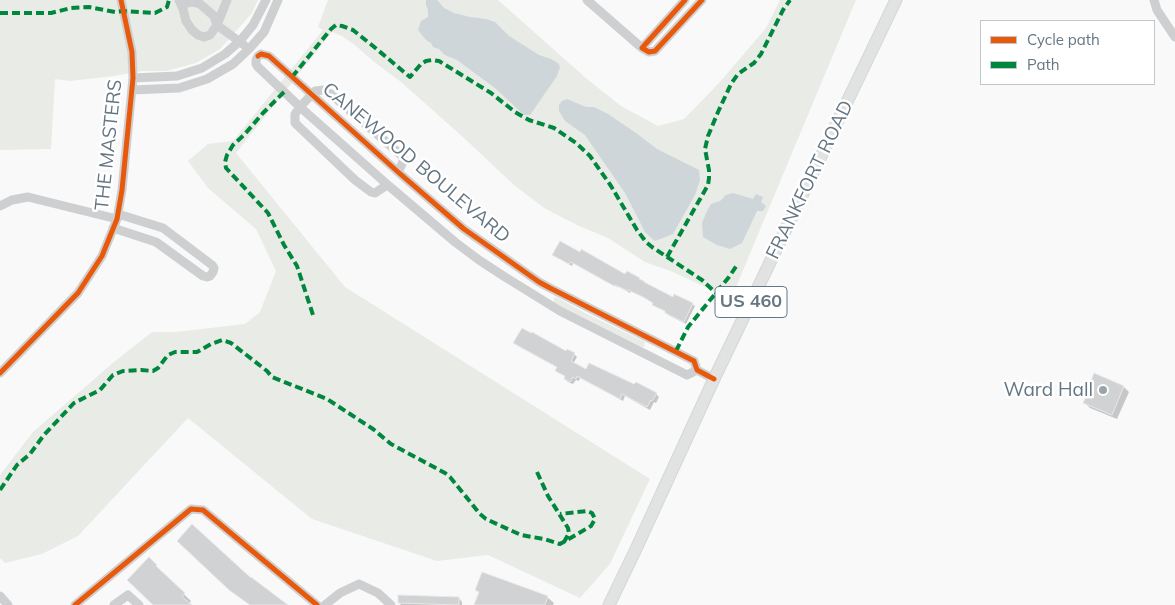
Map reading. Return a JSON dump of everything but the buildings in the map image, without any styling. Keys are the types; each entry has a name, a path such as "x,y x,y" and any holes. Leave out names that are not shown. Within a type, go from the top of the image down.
{"main road":[{"name":"FRANKFORT ROAD","path":"609,605 714,379 896,0"}],"street":[{"name":"THE MASTERS","path":"0,373 78,292 102,256 116,220 122,190 133,78 132,52 121,0"},
{"path":"179,0 186,21 192,30 204,37 210,35 217,25 227,0"},
{"name":"CANEWOOD BOULEVARD","path":"179,0 203,6 214,16 217,25 258,56"},
{"path":"133,78 177,76 202,68 225,54 240,41 253,25 266,0"},
{"path":"132,90 179,88 207,79 233,64 264,32 278,0"},
{"path":"588,0 649,52 655,51 702,0"},
{"path":"642,48 686,0"},
{"path":"1154,0 1175,37"},
{"name":"CANEWOOD BOULEVARD","path":"697,370 687,374 560,310 505,277 455,242 387,185 300,107 258,67 256,60 258,56 264,54 269,56 464,229 539,282 694,361 697,370 714,379"},
{"name":"CANEWOOD BOULEVARD","path":"311,95 315,91 320,90 330,94 401,155 403,162 398,172"},
{"path":"300,107 311,95"},
{"name":"CANEWOOD BOULEVARD","path":"300,107 295,114 295,122 355,180 375,193 387,185"},
{"path":"0,206 12,200 28,197 116,220 163,228 212,265 214,268 213,272 210,276 203,276 156,242 116,220"},
{"path":"75,605 191,510 203,510 317,605"},
{"path":"325,605 340,593 359,584 378,593 392,605"},
{"path":"114,605 128,595 139,605"},
{"path":"0,596 8,605"}],"shaded area":[{"path":"0,0 258,0 252,13 220,49 196,63 166,71 142,71 70,81 55,79 51,149 0,150"},
{"path":"328,0 498,0 587,79 621,106 658,126 684,119 719,83 766,28 780,0 856,0 731,299 673,272 645,262 608,238 544,208 514,185 401,82 356,46 342,36 332,32 236,153 345,287 650,479 610,564 580,598 488,555 437,561 312,519 188,418 78,536 42,554 5,563 0,558 0,475 33,432 152,332 176,332 245,324 260,312 276,271 256,229 208,188 188,161 208,144 233,141 323,30 318,27"},
{"path":"426,0 437,0 444,8 454,13 495,22 509,36 539,55 558,63 560,67 557,76 530,115 524,115 495,88 457,60 433,47 426,40 418,30 421,21 428,17"},
{"path":"567,99 586,107 594,107 608,114 657,149 699,170 700,180 695,195 673,234 655,241 645,232 625,193 585,135 565,121 559,111 559,105"},
{"path":"733,193 753,199 756,194 763,197 761,202 766,206 763,211 757,211 742,243 730,249 717,245 703,237 702,223 711,204"},
{"path":"556,297 645,342 644,347 554,303 554,298"}],"marked path":[{"path":"0,13 51,13 71,8 89,7 115,12 155,13 167,7 169,0"},
{"path":"667,257 708,185 709,170 705,149 708,136 731,84 738,74 754,63 761,54 790,0"},
{"path":"292,77 336,25 353,30 410,77 426,61 439,61 491,93 515,112 529,120 554,128 576,143 590,156 646,242 702,280 716,293"},
{"path":"284,92 233,145 225,162 226,168 268,213 297,266 314,318"},
{"path":"676,351 688,327 737,265"},
{"path":"0,490 17,465 30,454 44,435 74,403 100,390 113,375 123,371 153,371 158,368 168,355 175,352 197,352 222,340 231,343 272,377 327,399 373,429 391,444 445,473 486,519 521,535 560,544 591,526 595,519 592,513 587,511 560,514"},
{"path":"537,472 548,496 568,528 569,533 564,542"}],"cycle path":[{"path":"0,373 78,293 102,256 117,219 122,190 133,78 132,52 121,0"},
{"path":"685,0 642,48 649,52 655,51 702,0"},
{"path":"258,56 261,54 269,56 464,229 539,282 694,361 697,370 714,379"},
{"path":"75,605 191,509 203,510 317,605"}],"place":[{"name":"Ward Hall","path":"1103,390"}]}
